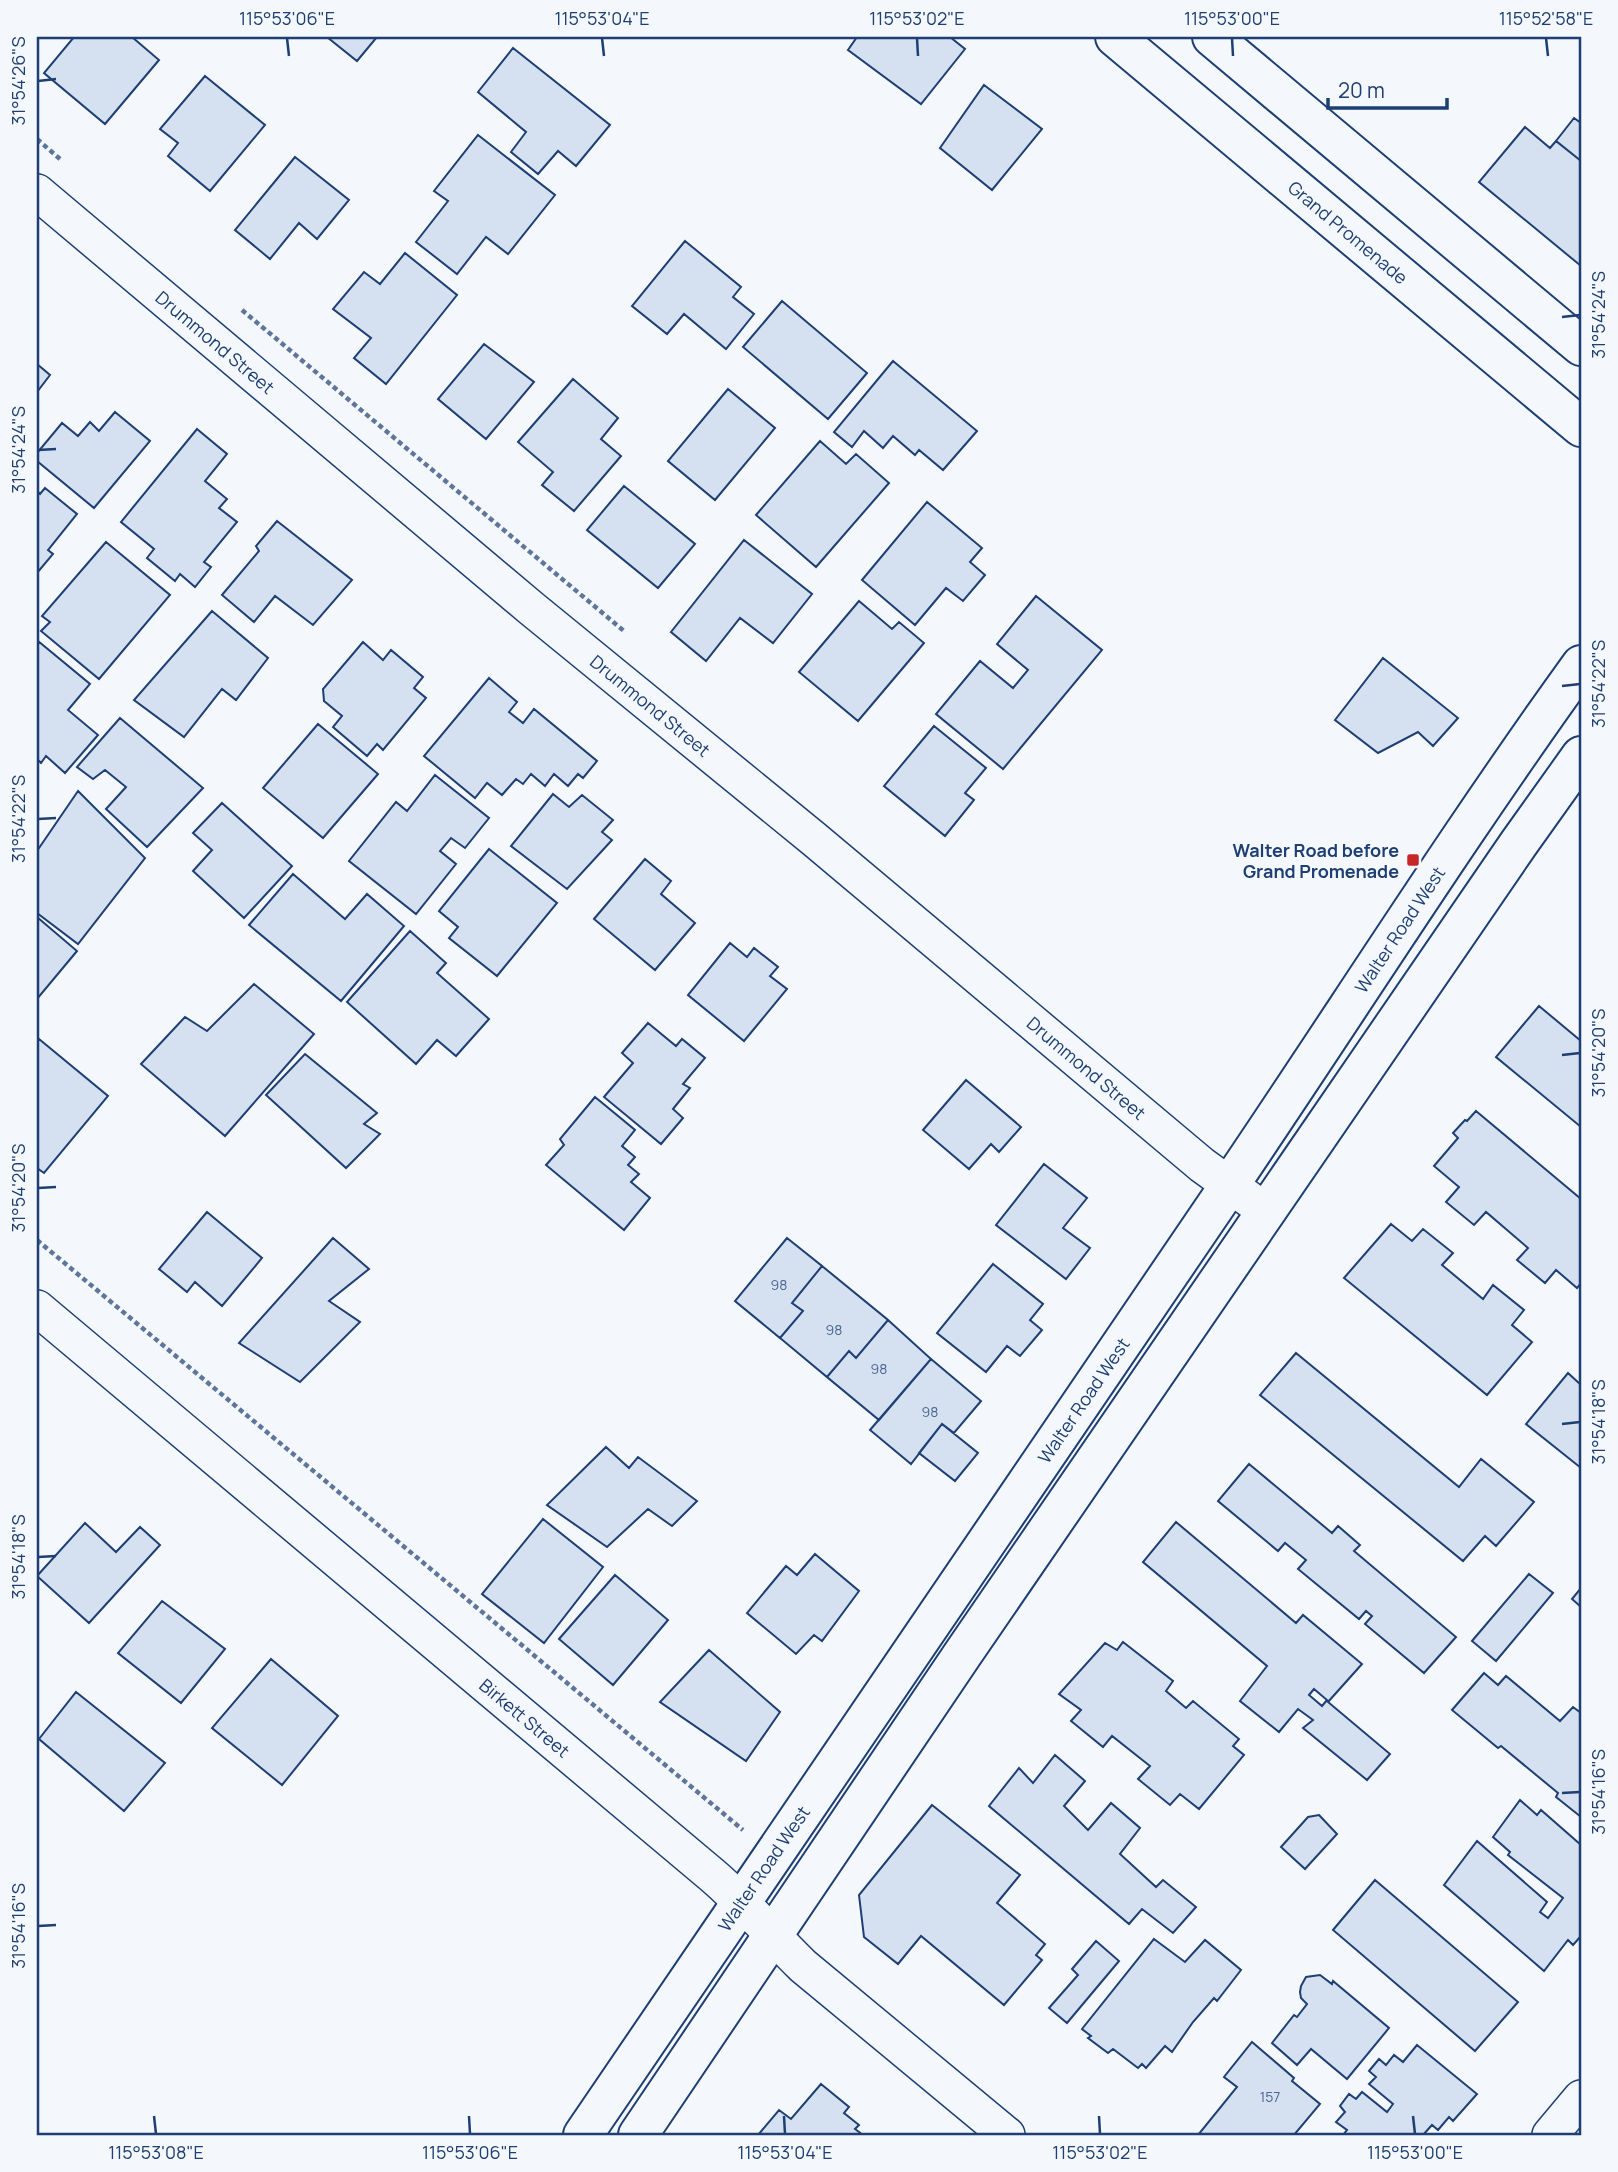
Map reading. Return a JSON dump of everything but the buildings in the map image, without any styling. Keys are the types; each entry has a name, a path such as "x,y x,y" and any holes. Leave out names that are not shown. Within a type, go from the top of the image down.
{"main road":[{"name":"Grand Promenade","path":"1115,37 1581,427"},
{"path":"1212,37 1581,346"},
{"name":"Walter Road West","path":"583,2135 1230,1185 1524,744 1581,665"},
{"path":"638,2135 962,1655 1519,843 1581,757"}],"street":[{"name":"Drummond Street","path":"37,192 531,608 729,769 972,974 1230,1185 1267,1212"},
{"name":"Birkett Street","path":"37,1308 741,1900 803,1966 1007,2135"},
{"path":"1550,2135 1581,2098"}],"path":[{"path":"37,1240 747,1833"}],"place":[{"name":"Walter Road before Grand Promenade","path":"1413,860"}]}
